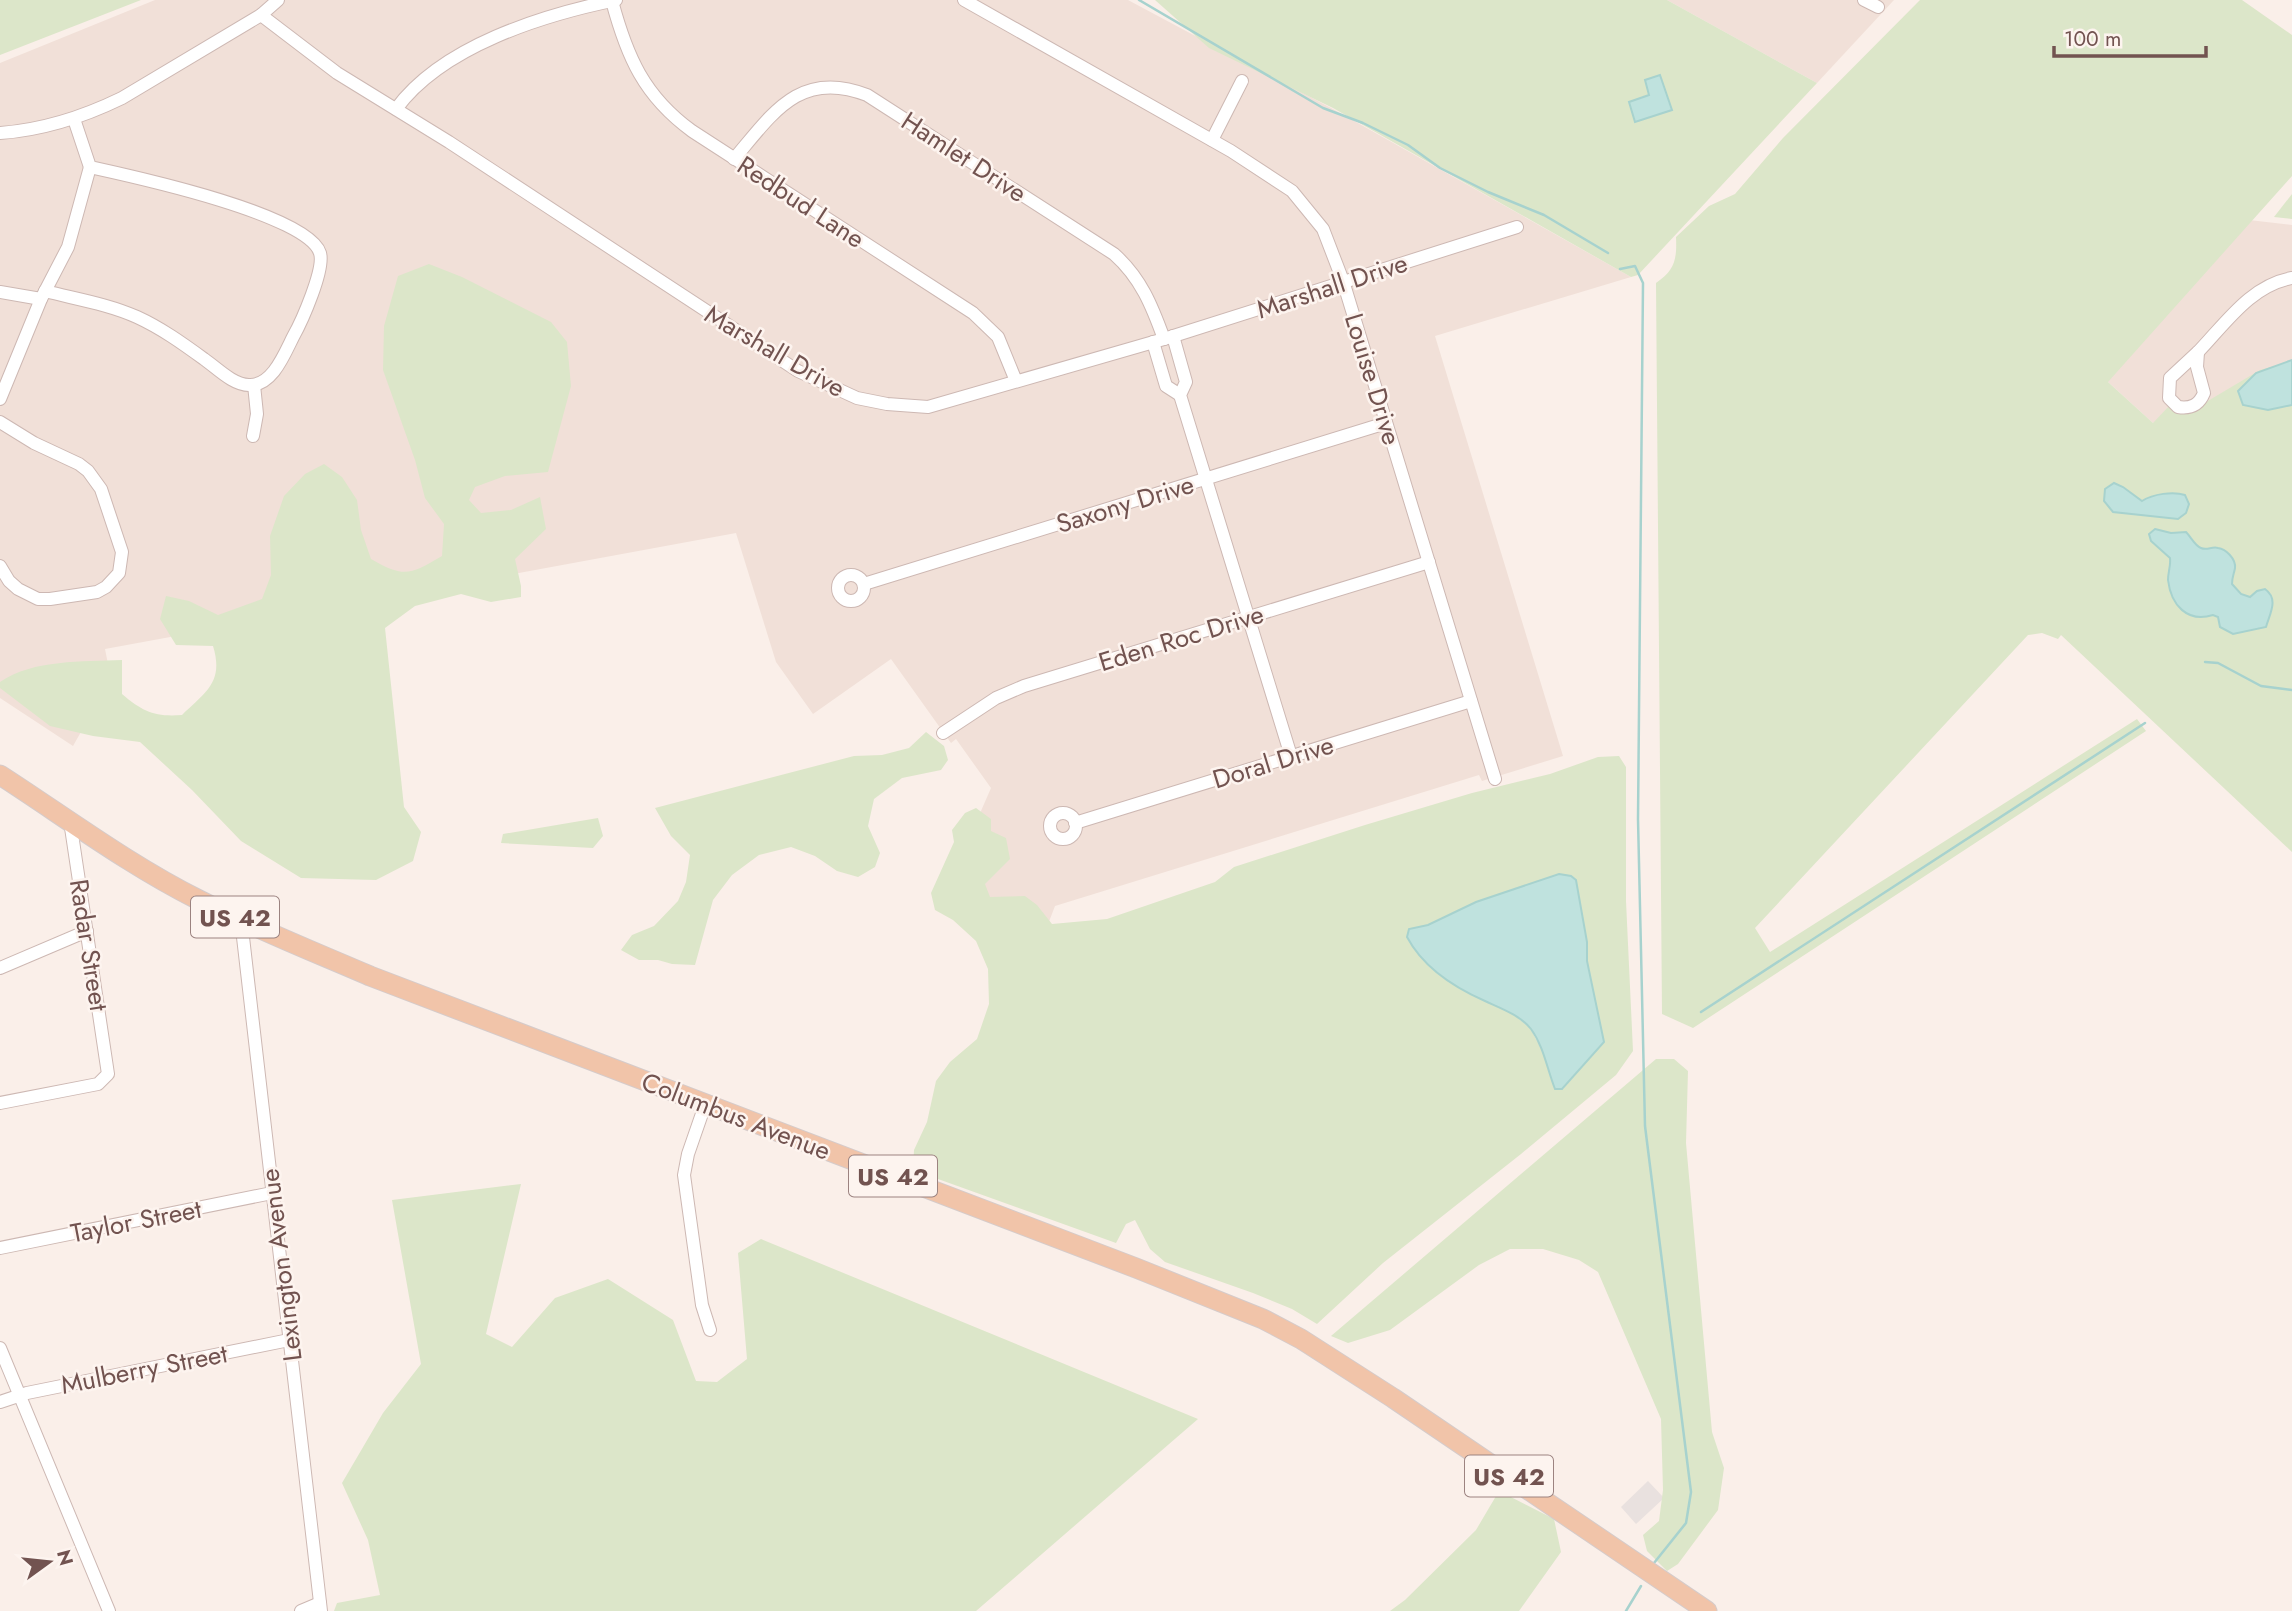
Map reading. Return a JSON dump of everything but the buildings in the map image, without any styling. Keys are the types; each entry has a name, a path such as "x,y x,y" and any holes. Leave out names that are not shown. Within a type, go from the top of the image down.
{"main road":[{"name":"US 42","path":"0,775 197,899 241,919"},
{"name":"Columbus Avenue","path":"241,919 366,974 1263,1319 1302,1340 1393,1398 1707,1611"}],"street":[{"path":"0,133 44,127 74,119 122,98 261,15 278,0"},
{"path":"396,109 413,89 436,71 488,41 541,19 614,0"},
{"name":"Redbud Lane","path":"614,0 628,53 652,94 682,124 979,318 992,329 1003,345 1016,381"},
{"name":"Louise Drive","path":"964,0 1212,140 1292,191 1323,229 1343,281 1495,779"},
{"path":"1864,0 1878,7"},
{"name":"Marshall Drive","path":"261,15 337,72 710,314 820,382 857,398 872,401 928,407 1163,339 1517,227"},
{"path":"1212,140 1242,81"},
{"name":"Hamlet Drive","path":"734,159 776,109 795,95 828,87 845,88 867,95 1114,254 1130,269 1144,289 1163,339 1186,382 1180,395"},
{"path":"0,399 43,295 72,238 90,167 74,119"},
{"path":"0,292 43,295 111,307 172,335 235,382 254,385 268,379 296,332 322,260 319,248 294,228 252,211 171,185 90,167"},
{"path":"2198,352 2258,292 2292,278"},
{"name":"Hamlet Drive","path":"1163,339 1166,386 1180,395 1292,756"},
{"path":"253,436 257,414 254,385"},
{"path":"0,422 88,471 101,489 122,552 119,573 106,587 97,592 50,599 38,598 18,589 9,581 0,566"},
{"name":"Saxony Drive","path":"864,584 1386,423"},
{"name":"Eden Roc Drive","path":"943,733 975,710 1004,694 1429,562"},
{"name":"Doral Drive","path":"1075,823 1471,701"},
{"name":"Radar Street","path":"0,1103 99,1084 106,1078 109,1069 70,820"},
{"name":"Lexington Avenue","path":"241,919 321,1607"},
{"path":"0,968 87,931"},
{"path":"705,1105 688,1154 684,1175 702,1305 710,1330"},
{"name":"Taylor Street","path":"0,1248 272,1194"},
{"name":"Mulberry Street","path":"0,1402 19,1395 289,1340"},
{"path":"0,1348 109,1611"},
{"path":"301,1611 321,1607"}],"shaded area":[{"path":"155,0 1128,0 1333,109 1631,277 1435,336 1563,756 1482,781 1479,775 1055,906 1040,945 939,907 991,788 956,739 951,743 891,659 813,714 776,662 736,533 105,649 111,679 73,746 0,698 0,63"},
{"path":"1667,0 1894,0 1817,83"},
{"path":"2249,220 2292,225 2292,361 2196,408 2153,423 2107,381"},
{"path":"1648,1481 1664,1498 1636,1524 1621,1507"}],"green space":[{"path":"0,0 141,0 0,55"},
{"path":"1155,0 1667,0 1817,83 1638,275 1631,277 1333,108 1209,48"},
{"path":"1920,0 2242,0 2292,35 2292,176 2108,382 2153,423 2169,406 2196,408 2260,370 2292,361 2292,852 2061,635 2058,639 2042,633 2028,635 1755,928 1770,952 2137,719 2146,731 1693,1028 1662,1014 1656,283 1674,263 1676,237 1709,206 1735,194 1783,138"},
{"path":"2292,194 2292,219 2274,217"},
{"path":"429,264 462,277 551,322 567,342 571,386 548,472 505,476 475,487 469,500 481,513 511,510 540,497 546,529 515,559 521,597 491,602 461,594 415,606 385,628 404,807 421,832 413,861 376,880 301,878 241,841 192,790 140,742 93,736 50,726 0,688 0,682 43,665 122,660 122,694 150,712 182,715 211,685 216,658 213,646 176,645 160,619 166,596 189,601 218,615 262,599 271,575 270,536 284,496 305,474 324,464 342,477 357,500 361,530 371,559 392,569 407,572 442,556 444,524 425,498 415,460 383,370 384,326 398,276"},
{"path":"926,732 944,746 948,760 941,770 902,778 874,799 868,826 880,853 875,867 858,877 837,871 815,856 791,847 759,855 732,875 713,900 695,965 639,960 621,950 632,935 654,926 678,901 686,882 690,855 671,836 655,808 854,756 882,755 909,748"},
{"path":"1619,756 1626,767 1626,901 1633,1051 1616,1075 1383,1263 1317,1324 1292,1309 1253,1293 1165,1262 1150,1249 1135,1220 1126,1224 1116,1243 913,1170 914,1150 927,1122 936,1081 950,1062 977,1039 989,1004 988,969 976,941 953,920 935,910 931,893 954,842 952,830 965,813 976,808 991,819 991,831 1006,838 1010,859 985,884 990,897 1025,896 1037,905 1052,924 1107,919 1215,882 1234,867 1472,793 1550,774 1598,757","holes":["1476,902 1587,942 1587,961 1604,1042 1563,1089 1551,1079 1543,1052 1530,1028 1512,1013 1472,995 1410,929 1428,925"]},
{"path":"598,818 603,836 593,848 501,843 503,834"},
{"path":"1656,1059 1674,1059 1688,1071 1686,1143 1712,1432 1724,1468 1718,1510 1678,1564 1667,1571 1647,1551 1643,1535 1659,1521 1663,1490 1661,1419 1598,1272 1579,1260 1543,1249 1510,1249 1479,1265 1390,1330 1348,1343 1331,1336"},
{"path":"521,1184 486,1334 512,1347 555,1298 608,1279 673,1320 696,1381 717,1382 747,1359 738,1253 761,1239 1198,1419 976,1611 334,1611 337,1603 380,1595 368,1540 342,1483 383,1413 421,1364 392,1200"},
{"path":"1499,1491 1554,1519 1561,1552 1519,1611 1390,1611 1405,1600 1476,1530"}],"water":[{"path":"1660,75 1672,110 1635,122 1629,102 1649,95 1645,80"},
{"path":"2292,360 2292,405 2268,410 2243,405 2238,391 2256,373"},
{"path":"2114,483 2142,501 2163,494 2185,495 2189,504 2186,513 2178,519 2113,512 2104,501 2105,489"},
{"path":"2155,529 2171,533 2186,532 2199,547 2227,552 2235,565 2232,584 2241,594 2250,597 2265,589 2272,597 2266,627 2233,634 2220,627 2218,617 2195,616 2182,610 2170,589 2170,558 2151,541 2149,534"},
{"path":"1559,874 1571,876 1576,880 1587,942 1587,961 1604,1042 1562,1089 1555,1089 1539,1043 1531,1029 1510,1012 1473,995 1440,975 1421,958 1407,937 1409,929 1428,925 1476,902"}],"waterway":[{"path":"1139,0 1323,108 1363,123 1408,145 1440,168 1488,192 1544,215 1608,253"},
{"path":"1620,269 1635,266 1643,283 1638,819 1645,1126 1691,1492 1686,1523 1654,1563"},
{"path":"2205,662 2218,663 2261,686 2292,690"},
{"path":"1701,1012 2145,723"},
{"path":"1626,1611 1641,1586"}]}
